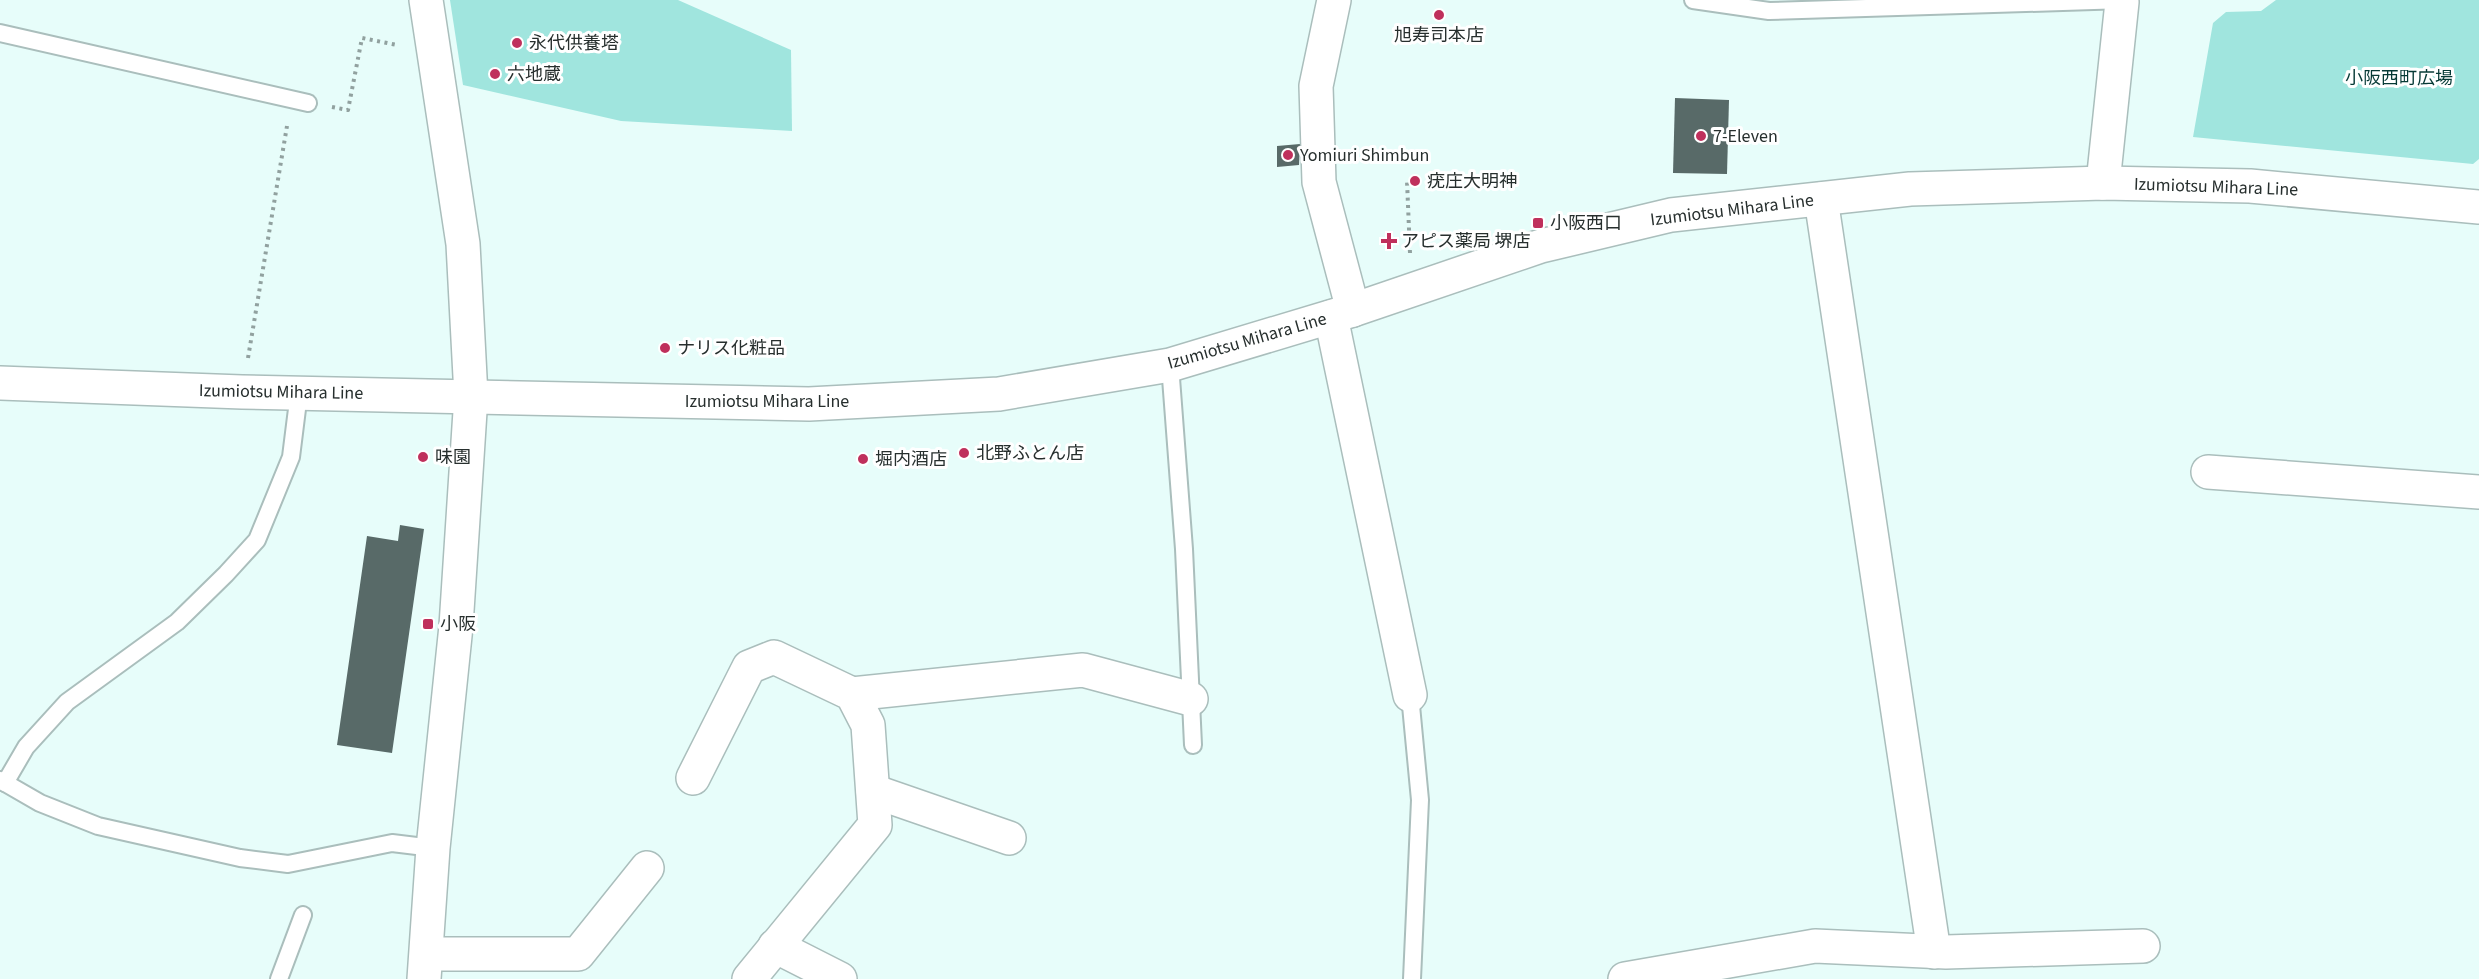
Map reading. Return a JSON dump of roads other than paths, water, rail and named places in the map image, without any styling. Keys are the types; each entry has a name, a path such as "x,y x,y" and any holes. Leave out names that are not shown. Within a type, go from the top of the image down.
{"street":[{"path":"426,0 463,244 471,396 456,626 433,848 426,966 578,954 647,868"},
{"path":"1334,0 1316,86 1319,182 1410,695"},
{"path":"2103,183 2123,1"},
{"name":"Izumiotsu Mihara Line","path":"0,383 242,392 810,404 999,394 1170,365 1342,314 1540,246 1671,215 1910,189 2103,183 2250,186 2479,207"},
{"path":"1821,199 1934,952"},
{"path":"2208,472 2479,492"},
{"path":"693,778 749,667 774,657 852,694 1083,670 1191,699"},
{"path":"749,979 875,825 868,725 852,694"},
{"path":"873,791 1009,838"},
{"path":"776,946 840,979"},
{"path":"1625,979 1815,946 1934,952 2143,946"}],"lane":[{"path":"1693,0 1769,11 2123,1"},
{"path":"0,33 300,102"},
{"path":"1170,365 1184,549 1193,746"},
{"path":"299,393 291,457 257,540 177,622 68,702 26,747 2,782 40,803 98,826 240,858 288,864 392,843 433,848"},
{"path":"1410,695 1420,800 1412,979"},
{"path":"279,979 303,915"}],"place":[{"name":"旭寿司本店","path":"1439,15"},
{"name":"永代供養塔","path":"517,43"},
{"name":"六地蔵","path":"495,74"},
{"name":"7-Eleven","path":"1701,136"},
{"name":"Yomiuri Shimbun","path":"1288,155"},
{"name":"疣庄大明神","path":"1415,181"},
{"name":"小阪西口","path":"1538,223"},
{"name":"アピス薬局 堺店","path":"1389,241"},
{"name":"ナリス化粧品","path":"665,348"},
{"name":"北野ふとん店","path":"964,453"},
{"name":"味園","path":"423,457"},
{"name":"堀内酒店","path":"863,459"},
{"name":"小阪","path":"428,624"}],"park label":[{"name":"小阪西町広場","path":"2399,78"}]}
